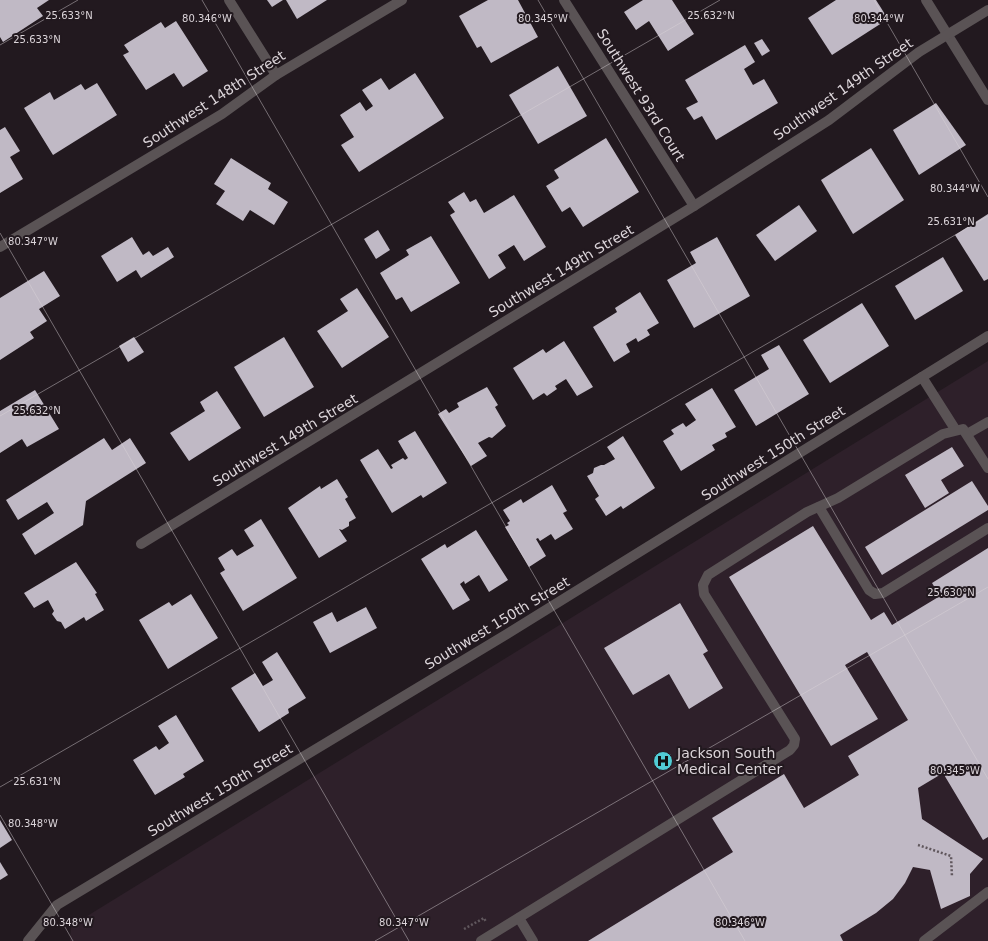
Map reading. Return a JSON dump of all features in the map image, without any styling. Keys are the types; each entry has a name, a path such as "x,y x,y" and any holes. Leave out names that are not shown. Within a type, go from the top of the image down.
{"street":[{"path":"229,0 276,75"},
{"name":"Southwest 148th Street","path":"0,247 222,114 276,75 402,0"},
{"name":"Southwest 93rd Court","path":"564,0 694,206"},
{"path":"926,0 988,100"},
{"name":"Southwest 149th Street","path":"141,544 694,206 829,120 914,56 988,10"},
{"name":"Southwest 150th Street","path":"28,941 57,905 507,634 988,336"},
{"path":"922,377 955,430"},
{"path":"968,434 988,422"},
{"path":"481,941 790,750 794,745 795,738 704,594 703,585 708,575 807,512 838,498 942,434 963,429 968,434 988,468"},
{"path":"819,507 869,590 875,594 883,593 988,528"},
{"path":"924,941 988,892"},
{"path":"519,918 533,941"}],"path":[{"path":"918,845 952,856 952,877"},
{"path":"464,929 484,918 487,924"}],"shaded area":[{"name":"Jackson South Medical Center","path":"988,361 988,941 70,941 71,926"}],"building":[{"path":"0,0 49,0 37,8 43,16 3,42 0,37"},
{"path":"267,0 283,0 272,7"},
{"path":"286,0 327,0 297,19"},
{"path":"488,0 518,0 538,37 491,63 481,46 477,48 459,16"},
{"path":"643,0 672,0 694,34 668,51 649,21 636,30 624,12"},
{"path":"836,0 876,0 888,19 832,55 808,18"},
{"path":"176,21 208,71 183,87 174,73 146,90 123,55 129,52 124,45 161,22 165,28"},
{"path":"762,39 770,51 762,56 754,43"},
{"path":"745,45 755,62 744,69 753,85 764,79 778,103 716,140 702,116 694,120 686,108 698,102 685,80"},
{"path":"558,66 587,116 538,144 509,95"},
{"path":"415,73 444,118 359,172 341,145 354,137 340,115 360,102 366,111 373,106 362,90 381,78 389,90"},
{"path":"97,83 117,115 53,155 24,108 50,92 54,100 81,84 85,90"},
{"path":"936,103 966,145 919,175 893,130"},
{"path":"5,127 20,151 10,157 23,179 0,193 0,130"},
{"path":"606,138 639,192 583,227 570,207 562,212 546,186 559,178 554,170"},
{"path":"871,148 904,200 853,234 821,180"},
{"path":"231,158 271,183 268,189 288,202 274,225 250,210 243,221 216,204 225,191 214,184"},
{"path":"464,192 470,202 476,199 484,213 514,195 546,247 524,261 514,245 498,255 506,268 489,279 450,215 455,212 448,202"},
{"path":"799,205 817,231 775,261 756,235"},
{"path":"988,214 988,279 984,281 955,235"},
{"path":"378,230 390,250 376,259 364,239"},
{"path":"431,236 460,283 411,312 402,297 396,300 380,273 409,255 406,250"},
{"path":"132,237 143,255 149,251 153,256 168,247 174,257 141,278 136,270 117,282 101,256"},
{"path":"717,237 750,296 694,328 667,280 696,263 690,252"},
{"path":"943,257 963,291 915,320 895,286"},
{"path":"44,271 60,296 39,309 47,321 30,332 34,338 0,360 0,298"},
{"path":"357,288 389,337 342,368 317,331 348,311 340,299"},
{"path":"640,292 659,323 647,330 650,335 638,342 636,338 626,344 630,352 614,362 593,327 617,312 615,308"},
{"path":"862,303 889,346 830,383 803,340"},
{"path":"134,337 144,352 128,362 119,346"},
{"path":"284,337 314,387 264,417 234,367"},
{"path":"564,341 593,387 577,396 566,379 555,386 557,389 547,396 544,393 533,400 513,368 543,349 546,353"},
{"path":"779,345 809,394 756,426 734,390 769,369 761,355"},
{"path":"487,387 498,405 495,407 506,426 492,438 489,437 478,443 487,456 471,466 438,414 446,409 449,413 459,407 457,403"},
{"path":"712,388 736,427 725,433 727,437 712,445 715,450 681,471 663,441 674,434 671,430 683,423 686,427 696,420 685,404"},
{"path":"35,390 59,429 27,447 22,439 0,453 0,411"},
{"path":"217,391 241,428 189,461 170,433 205,411 200,402"},
{"path":"415,431 447,483 423,498 421,495 392,513 360,460 378,449 391,469 393,468 391,465 403,458 405,460 408,458 398,441"},
{"path":"623,436 655,488 623,509 621,506 606,516 595,499 599,496 587,476 593,473 594,468 615,459 607,447"},
{"path":"104,438 112,450 130,438 146,463 86,501 83,525 35,555 22,534 54,513 47,502 18,520 6,500"},
{"path":"952,447 964,466 941,480 949,493 925,508 905,475"},
{"path":"337,479 348,497 345,499 356,518 349,522 349,526 342,530 339,529 347,541 319,558 288,508 320,486 321,489"},
{"path":"972,481 988,506 988,510 882,575 865,547"},
{"path":"552,485 567,511 563,513 573,529 555,540 551,534 540,541 538,538 536,539 546,556 529,567 505,527 509,525 507,523 510,521 503,510 521,499 523,503"},
{"path":"261,519 297,578 243,611 220,573 225,570 218,558 232,549 237,556 254,546 244,530"},
{"path":"813,526 871,620 884,612 892,625 940,596 932,583 988,548 988,837 983,840 943,773 918,788 922,819 983,859 970,874 970,896 941,909 930,870 913,867 905,883 893,899 876,913 840,935 843,941 588,941 733,852 712,818 784,774 804,808 859,775 848,756 908,720 867,652 845,665 878,719 831,746 729,577"},
{"path":"476,530 508,580 489,592 479,575 465,584 464,581 460,584 470,600 453,610 421,559 445,544 447,548"},
{"path":"76,562 97,593 95,594 104,610 86,621 84,617 65,629 61,622 57,621 52,614 54,611 48,600 34,608 24,593"},
{"path":"191,594 218,638 168,669 139,620 169,602 172,606"},
{"path":"680,603 708,651 703,654 723,688 689,709 669,674 633,695 604,648"},
{"path":"366,607 377,628 330,653 313,622 332,612 337,622"},
{"path":"277,652 306,698 288,709 289,713 259,732 231,688 255,673 263,686 273,680 262,662"},
{"path":"176,715 204,761 183,774 185,777 155,795 133,760 156,746 159,750 169,743 158,726"},
{"path":"0,820 12,840 0,848"},
{"path":"0,862 8,875 0,880"}],"place":[{"name":"Jackson South Medical Center","path":"663,761"}]}
